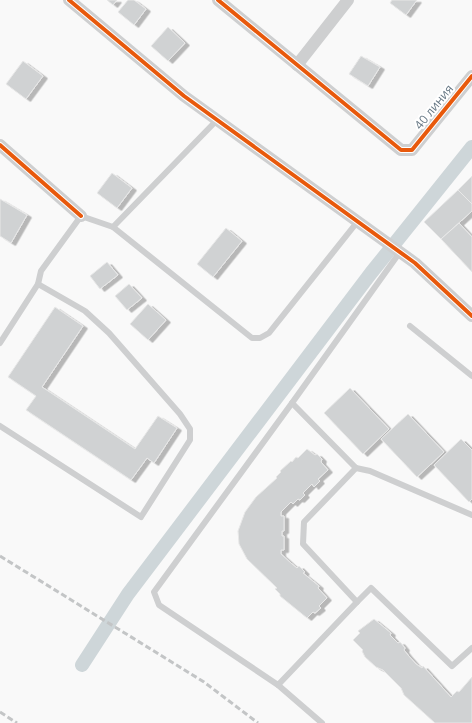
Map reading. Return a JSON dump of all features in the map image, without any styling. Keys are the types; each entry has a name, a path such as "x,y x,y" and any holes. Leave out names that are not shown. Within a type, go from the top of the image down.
{"street":[{"path":"69,0 184,96 415,263 472,316"},
{"path":"218,0 296,65 348,0"},
{"name":"40 линия","path":"296,65 401,150 412,150 472,76"},
{"path":"0,145 81,216"}],"lane":[{"path":"114,227 217,120"},
{"path":"0,343 38,284 41,271 81,216 114,227 252,338 260,338 269,333 363,225"},
{"path":"322,723 278,685 159,605 154,592 400,252"},
{"path":"0,426 141,516 190,440 190,429 180,414 109,333 85,311 38,284"},
{"path":"410,326 472,376"},
{"path":"292,403 356,468 370,471 472,515"},
{"path":"356,468 304,522 303,544 357,602"},
{"path":"278,685 371,588 452,666 472,648"}],"building":[{"path":"107,0 117,0 113,5"},
{"path":"128,0 134,0 146,9 134,25 118,12"},
{"path":"392,0 417,0 406,15 390,3"},
{"path":"168,27 185,43 168,61 151,46"},
{"path":"361,56 380,67 368,86 349,74"},
{"path":"23,61 43,76 26,99 6,84"},
{"path":"112,173 132,188 117,208 97,193"},
{"path":"472,176 472,204 458,190"},
{"path":"458,190 472,204 472,211 441,239 424,222"},
{"path":"0,199 27,215 11,243 0,236"},
{"path":"459,223 472,237 472,272 441,239"},
{"path":"226,228 242,241 213,277 197,264"},
{"path":"107,262 118,275 100,289 90,276"},
{"path":"129,284 142,298 127,310 115,296"},
{"path":"148,304 166,320 148,340 130,324"},
{"path":"55,307 83,326 42,387 135,449 158,416 177,428 154,463 147,458 131,480 26,410 36,396 8,377"},
{"path":"350,388 389,429 363,454 324,413"},
{"path":"408,414 444,452 417,477 381,439"},
{"path":"461,439 472,450 472,499 469,502 434,465"},
{"path":"307,449 315,455 317,454 322,459 321,462 328,470 318,479 320,481 314,487 312,484 303,493 305,495 300,500 298,499 293,504 291,502 281,512 281,516 284,516 284,531 282,531 282,536 284,536 284,550 281,550 281,554 297,568 299,566 305,572 303,573 319,586 318,588 327,598 319,606 321,608 315,613 313,612 307,618 280,596 275,589 277,588 247,559 239,544 238,531 245,512 256,497 277,478 276,477 281,472 280,471 296,457 298,458"},
{"path":"374,619 391,633 390,635 398,643 400,642 405,648 404,650 416,664 422,668 423,666 451,697 457,691 459,692 472,677 472,723 435,723 404,695 401,688 383,670 376,667 365,657 362,651 363,650 353,640 360,633 358,631"}],"waterway":[{"path":"82,665 128,594 371,273 472,147"}],"railway":[{"path":"0,556 204,682 258,723"},
{"path":"0,712 17,723"}],"cycle path":[{"path":"69,0 184,96 415,263 472,316"},
{"path":"218,0 401,150 412,150 472,76"},
{"path":"0,145 81,216"}]}
